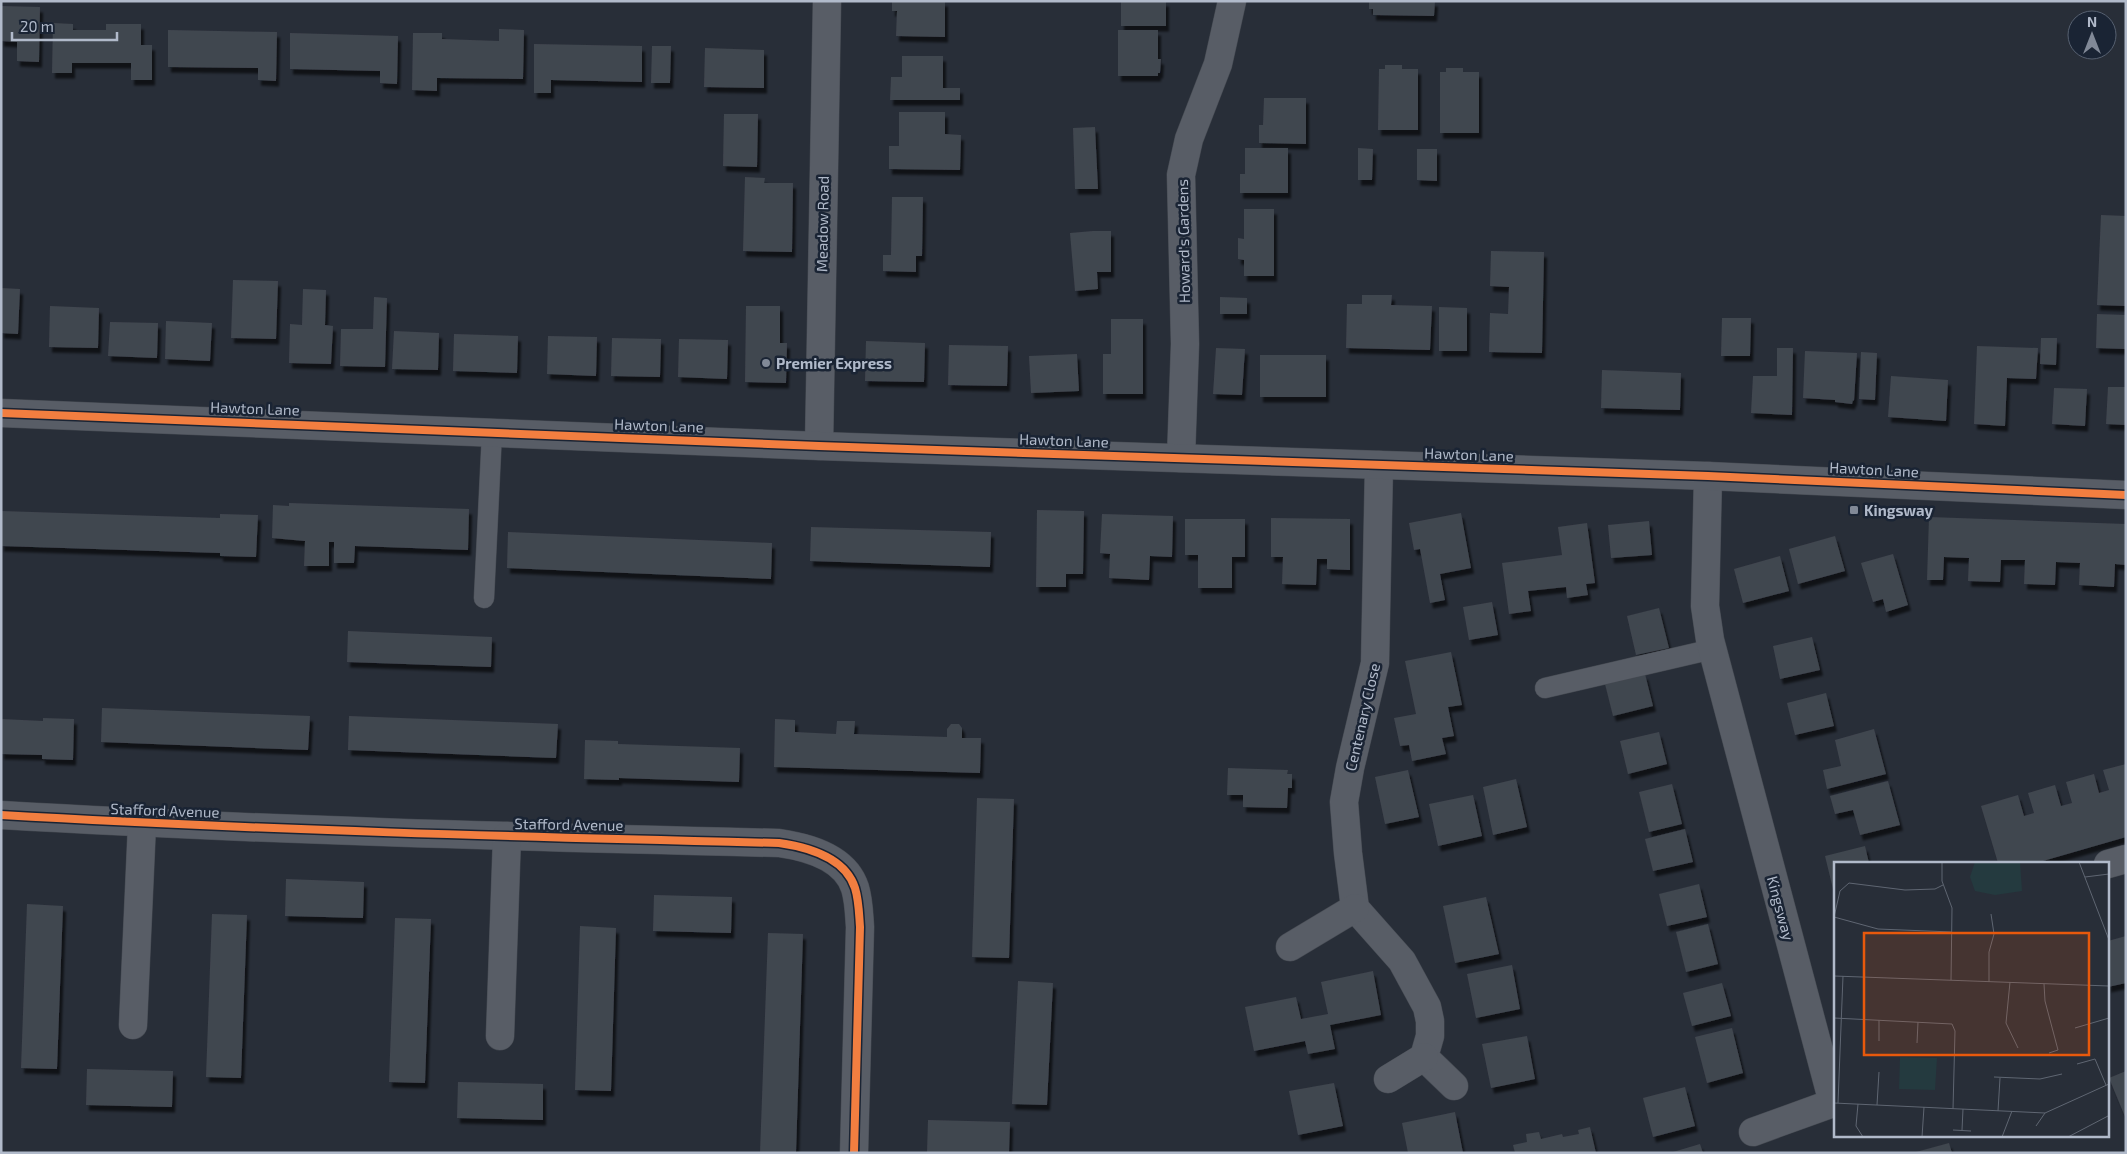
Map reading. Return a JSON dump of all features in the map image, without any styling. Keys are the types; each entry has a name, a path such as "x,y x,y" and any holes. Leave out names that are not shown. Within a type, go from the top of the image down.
{"street":[{"name":"Meadow Road","path":"819,446 827,1"},
{"name":"Howard's Gardens","path":"1181,458 1185,344 1181,175 1189,139 1218,64 1232,1"},
{"name":"Hawton Lane","path":"1,413 819,446 1708,476 2126,495"},
{"name":"Centenary Close","path":"1354,908 1344,802 1350,768 1375,663 1379,464"},
{"name":"Kingsway","path":"1708,476 1705,606 1713,649 1834,1103 1752,1132"},
{"name":"Stafford Avenue","path":"1,816 142,824 779,843 800,846 833,860 855,886 858,901 860,927 854,1153"},
{"name":"Stafford Avenue","path":"133,1025 142,824"},
{"name":"Stafford Avenue","path":"500,1036 507,836"},
{"path":"2110,863 2126,859"},
{"path":"1290,947 1354,908 1402,961 1427,1007 1430,1021 1430,1036 1424,1057 1388,1079"},
{"path":"1424,1057 1454,1086"}],"lane":[{"path":"484,598 492,432"},
{"path":"1545,688 1713,649"}],"building":[{"path":"892,1 945,1 945,37 896,36 897,11 892,11"},
{"path":"1121,1 1166,1 1166,26 1121,26"},
{"path":"1369,1 1435,1 1434,16 1373,15 1373,9 1369,9"},
{"path":"1,6 40,7 39,62 17,61 17,42 1,41"},
{"path":"53,23 73,24 73,30 106,30 106,24 141,24 141,45 152,45 152,80 131,80 131,63 72,63 72,73 52,73"},
{"path":"499,29 524,30 523,79 437,78 437,91 412,90 413,33 442,33 442,39 499,41"},
{"path":"168,30 277,32 276,81 258,80 258,68 168,67"},
{"path":"1118,30 1158,30 1158,59 1161,59 1158,76 1118,76"},
{"path":"290,33 398,36 397,84 380,83 380,71 290,69"},
{"path":"534,44 642,46 642,82 551,80 551,93 534,93"},
{"path":"652,46 671,46 670,83 651,83"},
{"path":"705,48 764,50 764,88 704,87"},
{"path":"902,56 943,56 943,88 960,88 960,100 890,100 891,77 902,77"},
{"path":"1385,65 1402,65 1402,69 1418,69 1418,130 1378,130 1379,69 1385,69"},
{"path":"1446,68 1463,68 1463,72 1479,72 1479,133 1440,133 1440,72 1446,72"},
{"path":"1264,98 1306,98 1306,144 1259,143 1259,125 1263,125"},
{"path":"899,112 945,112 945,134 961,135 960,170 889,169 889,146 899,146"},
{"path":"724,114 758,114 757,167 723,166"},
{"path":"1095,127 1098,189 1075,189 1073,128"},
{"path":"1245,148 1288,148 1288,193 1240,193 1240,174 1245,174"},
{"path":"1358,148 1373,149 1372,180 1358,180"},
{"path":"1417,149 1437,149 1437,181 1417,180"},
{"path":"745,177 765,178 764,183 793,183 792,252 743,251"},
{"path":"892,197 923,197 922,256 916,256 916,272 883,271 883,255 891,255"},
{"path":"1244,209 1274,209 1274,276 1244,276 1244,260 1238,259 1238,238 1244,239"},
{"path":"2101,215 2126,216 2126,306 2097,305"},
{"path":"1111,231 1111,272 1097,272 1098,289 1075,291 1070,233"},
{"path":"1491,251 1544,252 1542,353 1489,352 1490,313 1508,314 1509,287 1490,286"},
{"path":"233,280 278,281 276,339 231,338"},
{"path":"1,288 20,289 18,334 1,333"},
{"path":"303,289 326,290 325,325 333,326 331,364 289,363 290,324 302,325"},
{"path":"1362,295 1392,295 1391,305 1432,306 1430,350 1346,348 1347,304 1362,304"},
{"path":"374,297 387,298 385,367 340,366 341,329 373,329"},
{"path":"1220,297 1247,298 1247,314 1220,314"},
{"path":"50,306 99,308 98,348 49,347"},
{"name":"Premier Express","path":"746,306 780,306 780,343 787,343 786,383 745,382"},
{"path":"1439,307 1467,308 1467,351 1439,351"},
{"path":"2097,314 2126,315 2125,349 2096,348"},
{"path":"1722,318 1751,318 1750,356 1721,356"},
{"path":"1111,319 1143,319 1143,394 1103,394 1103,354 1111,354"},
{"path":"166,321 212,323 210,361 165,359"},
{"path":"110,322 158,323 157,358 108,356"},
{"path":"394,331 439,333 438,370 392,369"},
{"path":"454,334 518,336 517,373 453,371"},
{"path":"548,336 597,337 596,376 547,374"},
{"path":"612,338 661,339 660,377 611,376"},
{"path":"2041,338 2057,338 2056,365 2040,364"},
{"path":"679,339 728,340 727,379 678,377"},
{"path":"866,341 925,343 924,382 865,381"},
{"path":"949,345 1008,346 1007,386 948,385"},
{"path":"1977,346 2038,348 2036,379 2007,378 2005,426 1974,424"},
{"path":"1216,348 1245,349 1242,395 1213,394"},
{"path":"1777,348 1793,348 1792,415 1751,413 1753,376 1777,376"},
{"path":"1805,351 1857,353 1854,401 1852,404 1835,402 1835,400 1803,398"},
{"path":"1861,352 1877,353 1875,400 1859,399"},
{"path":"1077,354 1079,391 1031,393 1029,356"},
{"path":"1260,355 1326,355 1326,397 1260,397"},
{"path":"1602,370 1681,373 1680,410 1601,408"},
{"path":"1891,376 1948,380 1946,421 1888,417"},
{"path":"2108,387 2126,387 2126,425 2106,424"},
{"path":"2054,388 2087,389 2085,426 2052,424"},
{"path":"289,503 469,509 468,550 355,546 354,563 334,563 334,542 329,542 329,566 304,566 305,541 272,538 273,505 289,506"},
{"path":"1037,510 1084,511 1083,574 1066,574 1066,587 1036,587"},
{"path":"1,511 220,518 220,514 258,515 256,557 220,556 220,553 1,546"},
{"path":"1461,513 1471,568 1440,574 1445,600 1430,603 1420,549 1414,550 1409,523"},
{"path":"1102,514 1173,516 1172,557 1150,556 1149,580 1109,578 1110,554 1100,553"},
{"path":"1929,517 2126,524 2126,565 2115,564 2114,587 2079,585 2080,563 2056,562 2055,585 2024,584 2025,560 2001,560 2000,582 1968,581 1969,558 1944,557 1943,580 1927,580"},
{"path":"1271,518 1350,519 1350,570 1327,569 1327,559 1317,559 1316,585 1282,584 1283,557 1271,557"},
{"path":"1185,519 1245,519 1245,557 1232,557 1232,588 1198,588 1198,555 1185,555"},
{"path":"1649,521 1652,555 1611,558 1608,525"},
{"path":"1587,523 1595,583 1586,584 1588,595 1567,598 1566,587 1528,591 1531,611 1509,614 1502,563 1562,555 1558,527"},
{"path":"811,527 991,532 990,567 810,561"},
{"path":"508,532 772,543 771,579 507,568"},
{"path":"1835,536 1845,571 1798,584 1789,549"},
{"path":"1893,554 1908,605 1886,612 1883,599 1873,602 1861,563"},
{"path":"1780,556 1789,591 1743,603 1734,569"},
{"path":"1492,602 1498,635 1469,640 1463,607"},
{"path":"1659,608 1669,648 1636,655 1627,616"},
{"path":"348,631 492,637 491,667 347,662"},
{"path":"1812,637 1820,670 1780,679 1773,646"},
{"path":"1451,652 1462,705 1448,707 1454,736 1442,738 1446,754 1412,761 1409,745 1400,746 1394,718 1416,714 1405,661"},
{"path":"1645,674 1653,706 1613,716 1605,684"},
{"path":"1826,693 1834,726 1795,735 1787,703"},
{"path":"102,708 310,716 308,750 101,742"},
{"path":"349,716 558,724 556,758 348,750"},
{"path":"43,718 74,719 73,760 42,759 42,755 1,754 1,719 43,721"},
{"path":"775,719 795,720 795,732 836,734 837,721 855,721 854,734 947,737 947,729 951,724 959,724 962,728 962,738 981,738 980,773 774,767"},
{"path":"1874,729 1886,774 1827,789 1823,770 1841,766 1835,740"},
{"path":"1659,732 1667,764 1628,774 1620,741"},
{"path":"585,740 618,741 618,744 740,748 739,782 619,778 619,780 584,779"},
{"path":"2126,764 2126,837 2039,862 1998,862 1981,806 2018,795 2024,816 2034,813 2028,793 2055,785 2061,806 2072,803 2066,782 2094,774 2099,793 2109,790 2103,770"},
{"path":"1228,768 1288,770 1287,774 1292,774 1292,788 1288,788 1287,808 1243,807 1243,795 1227,795"},
{"path":"1408,770 1419,817 1385,824 1375,777"},
{"path":"1516,779 1527,827 1493,835 1483,787"},
{"path":"1888,781 1900,825 1860,835 1853,810 1835,814 1830,796"},
{"path":"1672,784 1682,824 1649,832 1639,792"},
{"path":"1473,795 1482,836 1438,846 1429,804"},
{"path":"977,798 1014,799 1009,958 972,957"},
{"path":"1685,829 1693,862 1653,871 1645,839"},
{"path":"1865,846 1869,862 1834,862 1833,889 1825,856"},
{"path":"286,879 364,882 363,918 285,916"},
{"path":"1699,884 1707,917 1667,926 1659,894"},
{"path":"654,895 732,897 731,933 653,931"},
{"path":"1486,897 1499,954 1455,963 1443,906"},
{"path":"27,904 63,906 57,1069 21,1068"},
{"path":"212,914 247,915 241,1078 206,1077"},
{"path":"395,918 431,919 425,1083 389,1082"},
{"path":"1708,924 1718,964 1686,972 1676,932"},
{"path":"580,926 616,928 611,1091 575,1090"},
{"path":"768,933 803,934 796,1153 760,1153"},
{"path":"2126,936 2126,983 2110,987 2110,940"},
{"path":"1512,965 1520,1009 1476,1018 1467,974"},
{"path":"1373,971 1381,1015 1330,1025 1335,1049 1308,1054 1305,1041 1254,1051 1245,1007 1296,997 1301,1019 1328,1014 1321,982"},
{"path":"1018,981 1053,983 1047,1105 1012,1104"},
{"path":"1722,983 1731,1016 1692,1026 1683,993"},
{"path":"1732,1028 1743,1073 1707,1083 1695,1037"},
{"path":"1527,1036 1535,1079 1491,1088 1482,1044"},
{"path":"87,1069 173,1071 172,1107 86,1105"},
{"path":"2126,1071 2126,1119 2110,1080 2110,1078"},
{"path":"458,1082 543,1084 543,1120 457,1118"},
{"path":"1334,1083 1343,1126 1298,1135 1289,1091"},
{"path":"1685,1087 1695,1126 1653,1137 1643,1098"},
{"path":"1455,1112 1463,1153 1408,1153 1402,1123"},
{"path":"928,1120 1010,1122 1009,1153 927,1153"},
{"path":"1590,1127 1596,1153 1515,1153 1513,1145 1527,1142 1526,1134 1539,1132 1541,1139 1562,1134 1563,1137 1579,1134 1578,1130"},
{"path":"1949,1143 1952,1153 1916,1153 1916,1152"},
{"path":"1700,1144 1703,1153 1673,1153 1673,1152"}],"cycle path":[{"path":"1,413 819,446 1708,476 2126,495"},
{"path":"1,815 195,825 779,843 801,847 824,855 843,868 850,877 855,888 858,903 860,927 854,1153"}],"place":[{"name":"Premier Express","path":"766,363"},
{"name":"Kingsway","path":"1854,510"}]}
